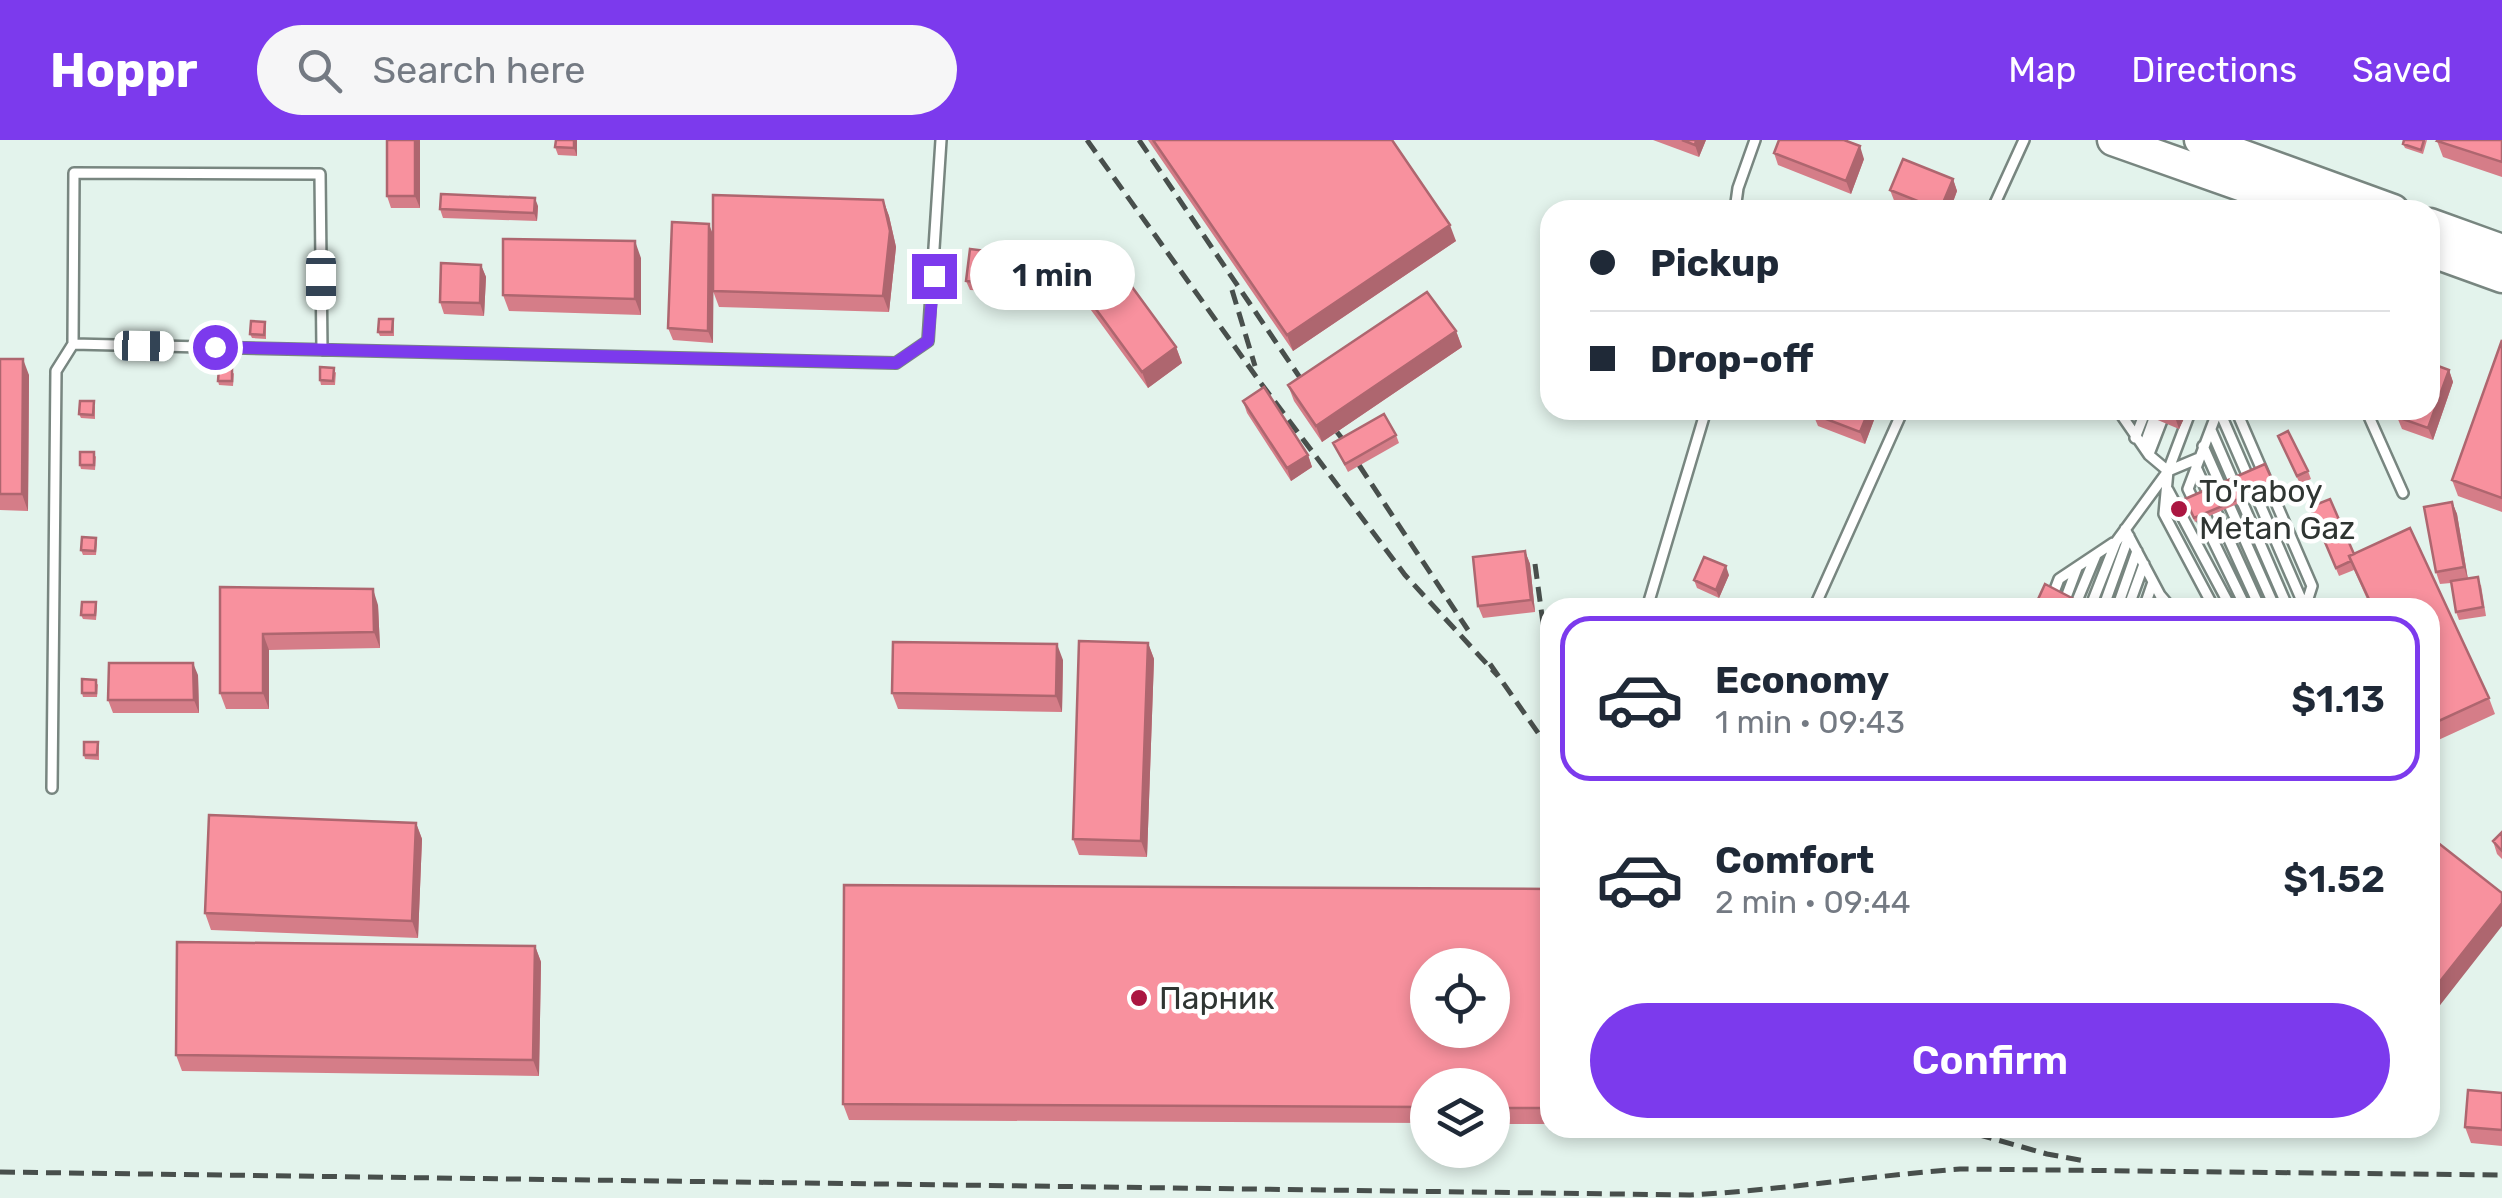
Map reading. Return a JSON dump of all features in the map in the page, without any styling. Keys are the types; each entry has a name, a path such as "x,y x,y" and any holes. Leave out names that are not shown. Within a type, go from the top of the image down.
{"main road":[{"path":"2113,140 2247,186 2323,200"},
{"path":"2200,140 2247,186"},
{"path":"2440,228 2502,250"},
{"path":"2440,255 2502,277"}],"lane":[{"path":"73,344 896,363 928,341 941,140"},
{"path":"1736,200 1756,140"},
{"path":"1997,200 2024,140"},
{"path":"52,788 56,370 73,344 74,173 320,174 322,350"},
{"path":"1650,598 1703,420"},
{"path":"1818,598 1898,420"},
{"path":"2125,420 2135,438 2168,471 2164,514 2209,598"},
{"path":"2128,426 2130,420"},
{"path":"2135,438 2142,420"},
{"path":"2146,450 2154,420"},
{"path":"2146,450 2161,420"},
{"path":"2106,598 2127,533 2168,471 2187,420"},
{"path":"2214,420 2188,489 2241,598"},
{"path":"2223,420 2301,598"},
{"path":"2240,420 2312,586 2308,598"},
{"path":"2370,420 2402,493"},
{"path":"2210,430 2284,598"},
{"path":"2204,446 2270,598"},
{"path":"2168,471 2197,462"},
{"path":"2197,462 2256,598"},
{"path":"2167,488 2226,598"},
{"path":"2052,598 2059,579 2127,533"},
{"path":"2127,533 2158,598"},
{"path":"2094,598 2116,542"},
{"path":"2120,598 2137,550"},
{"path":"2078,598 2096,555"},
{"path":"2132,598 2144,564"},
{"path":"2066,598 2078,567"},
{"path":"2147,598 2153,582"}],"building":[{"path":"387,140 415,140 415,196 387,196"},
{"path":"556,140 574,140 574,148 555,147"},
{"path":"1153,140 1392,140 1450,225 1287,335"},
{"path":"1779,140 1844,140 1860,146 1846,181 1774,153"},
{"path":"2404,140 2424,140 2421,150 2403,144"},
{"path":"2502,140 2502,162 2437,141"},
{"path":"1903,159 1953,179 1944,200 1915,200 1890,190"},
{"path":"441,194 535,198 534,213 440,209"},
{"path":"713,195 883,200 890,231 883,296 713,291"},
{"path":"672,222 709,224 708,331 668,328"},
{"path":"503,239 635,241 635,299 503,295"},
{"path":"970,249 987,251 984,283 966,281"},
{"path":"1105,250 1176,347 1142,372 1071,275"},
{"path":"441,263 481,265 480,303 440,302"},
{"path":"1427,292 1456,331 1316,426 1288,385"},
{"path":"379,319 393,319 392,332 378,332"},
{"path":"251,321 265,322 264,335 250,334"},
{"path":"2502,340 2502,498 2452,480"},
{"path":"0,359 23,359 22,494 0,494"},
{"path":"320,367 334,368 333,381 320,380"},
{"path":"2440,367 2449,370 2440,395"},
{"path":"219,368 232,368 232,381 218,381"},
{"path":"1264,387 1308,455 1287,468 1243,401"},
{"path":"80,401 94,401 93,415 79,414"},
{"path":"1384,414 1396,435 1345,464 1333,443"},
{"path":"1829,420 1865,420 1860,432"},
{"path":"2405,420 2431,420 2428,428"},
{"path":"2288,431 2308,471 2297,476 2278,436"},
{"path":"80,452 94,452 94,465 80,465"},
{"path":"2265,464 2274,484 2194,518 2185,499"},
{"path":"2330,499 2354,554 2349,556 2351,561 2336,568 2310,507"},
{"path":"2452,502 2464,567 2436,572 2424,507"},
{"path":"2410,528 2489,698 2440,720 2440,598 2368,598 2349,556"},
{"path":"82,537 96,538 95,551 81,550"},
{"path":"1525,551 1531,600 1478,606 1473,557"},
{"path":"1704,557 1726,566 1716,590 1694,580"},
{"path":"2478,577 2483,607 2456,612 2451,581"},
{"path":"2045,584 2072,598 2039,598"},
{"path":"220,587 373,589 374,632 263,634 263,693 220,693"},
{"path":"82,602 96,602 95,615 81,615"},
{"path":"1079,641 1148,643 1141,841 1073,839"},
{"path":"893,642 1057,644 1056,696 892,693"},
{"path":"109,663 193,663 194,700 108,700"},
{"path":"82,679 96,680 96,693 82,693"},
{"path":"84,742 98,742 97,755 84,755"},
{"path":"209,815 416,823 412,921 205,913"},
{"path":"2502,832 2502,851 2493,841"},
{"path":"2440,844 2502,893 2502,903 2440,981"},
{"name":"Парник","path":"844,885 1540,889 1540,1108 1510,1108 1510,1068 1410,1068 1410,1107 843,1104"},
{"path":"177,942 535,946 533,1060 176,1055"},
{"path":"2468,1090 2502,1093 2502,1130 2465,1127"}],"railway":[{"path":"1087,140 1260,382 1405,575 1498,676"},
{"path":"1139,140 1309,391"},
{"path":"1232,290 1255,366"},
{"path":"1337,432 1347,445"},
{"path":"1359,465 1468,630"},
{"path":"1535,564 1540,601"},
{"path":"1490,664 1540,736"},
{"path":"1990,1138 2085,1161"},
{"path":"0,1172 1690,1195 1960,1169 2502,1175"}],"place":[{"name":"To'raboy Metan Gaz","path":"2179,509"},
{"name":"Парник","path":"1139,998"}],"route":[{"path":"215,347 896,363 928,341 934,276"}]}
